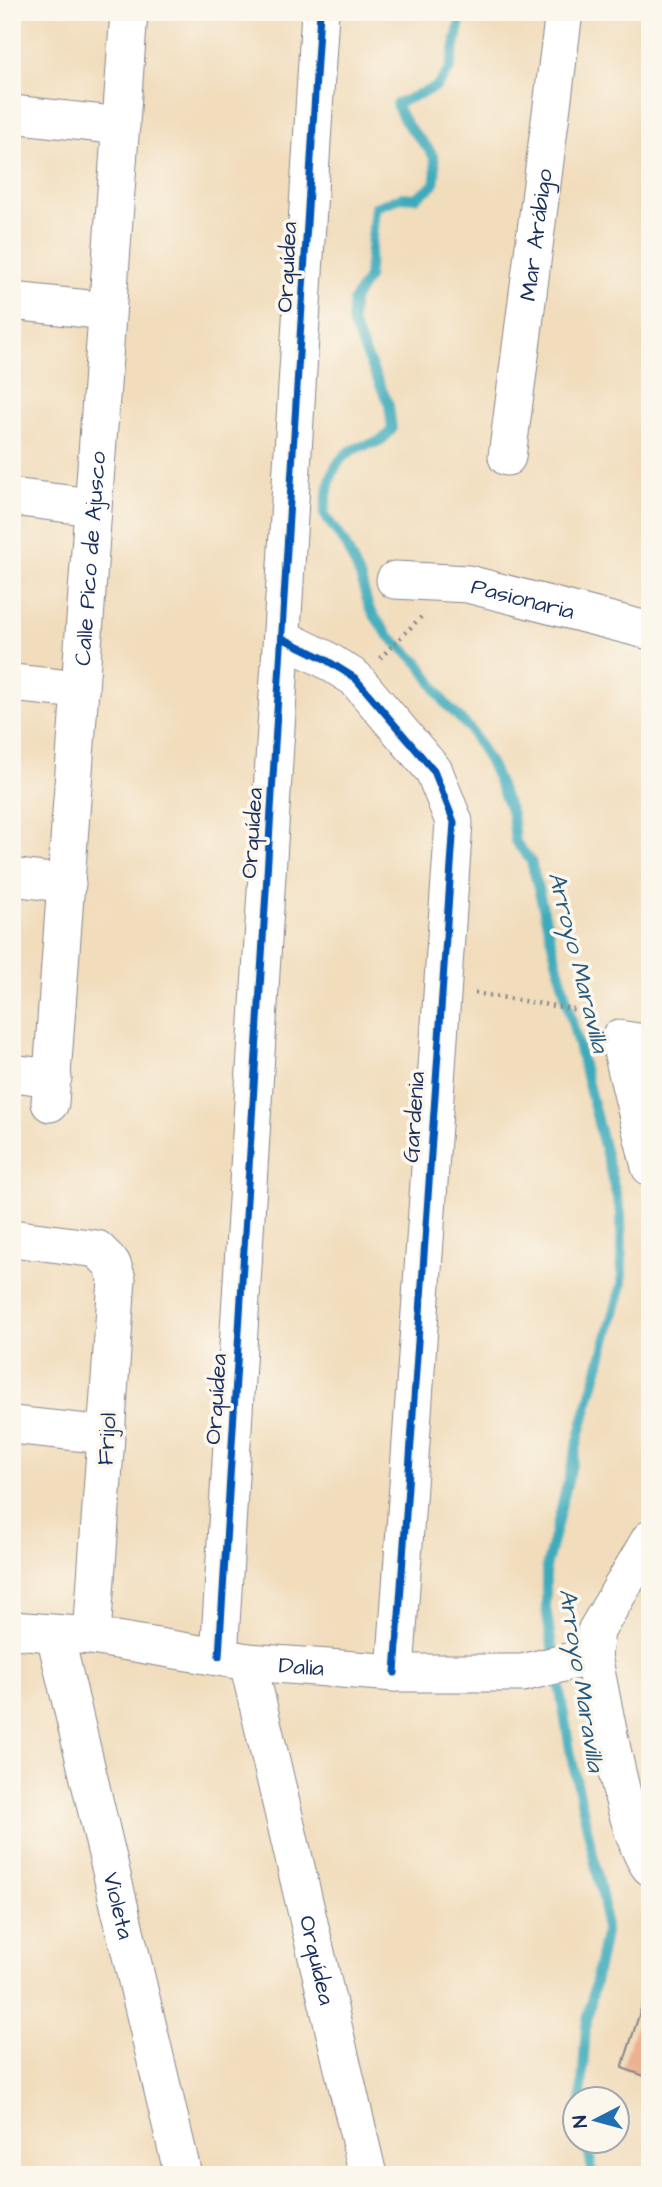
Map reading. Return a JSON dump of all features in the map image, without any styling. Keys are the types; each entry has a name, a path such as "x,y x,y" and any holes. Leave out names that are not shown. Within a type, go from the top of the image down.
{"street":[{"name":"Calle Pico de Ajusco","path":"12,1073 52,1091 129,12"},
{"name":"Orquídea","path":"320,12 282,638 233,1659 368,2175"},
{"name":"Mar Arábigo","path":"507,457 565,12"},
{"path":"12,114 121,126"},
{"path":"12,301 107,311"},
{"path":"12,497 92,507"},
{"name":"Pasionaria","path":"395,580 468,583 650,631"},
{"name":"Gardenia","path":"282,638 323,658 355,678 434,772 446,796 454,822 440,989 396,1673"},
{"path":"12,683 80,690"},
{"path":"12,877 67,884"},
{"path":"634,1042 650,1167"},
{"name":"Frijol","path":"12,1238 97,1249 113,1264 117,1279 92,1636"},
{"path":"12,1425 106,1435"},
{"path":"650,1539 596,1630 586,1657 641,1856 650,1867"},
{"name":"Dalia","path":"12,1630 92,1636 233,1659 396,1673 522,1673 586,1657"},
{"name":"Violeta","path":"55,1635 183,2175"}],"path":[{"path":"382,656 421,617"},
{"path":"440,989 537,1001 591,1012"}],"building":[{"path":"650,1984 650,2078 622,2068"}],"waterway":[{"name":"Arroyo Maravilla","path":"462,12 450,69 436,87 396,104 434,159 434,185 415,198 403,197 375,207 368,278 353,301 352,323 389,405 392,429 380,441 359,447 342,458 332,474 324,514 345,544 360,576 369,608 387,634 419,663 445,703 470,729 491,765 512,814 515,841 531,861 621,1213 622,1284 546,1568 546,1608 554,1658"},
{"name":"Arroyo Maravilla","path":"557,1673 571,1755 604,1904 605,1934 586,2026 582,2086"},
{"name":"Arroyo Maravilla","path":"590,2156 593,2175"}],"cycle path":[{"path":"219,1656 320,12"},
{"path":"282,638 323,658 355,678 434,771 454,822 395,1673"}]}
